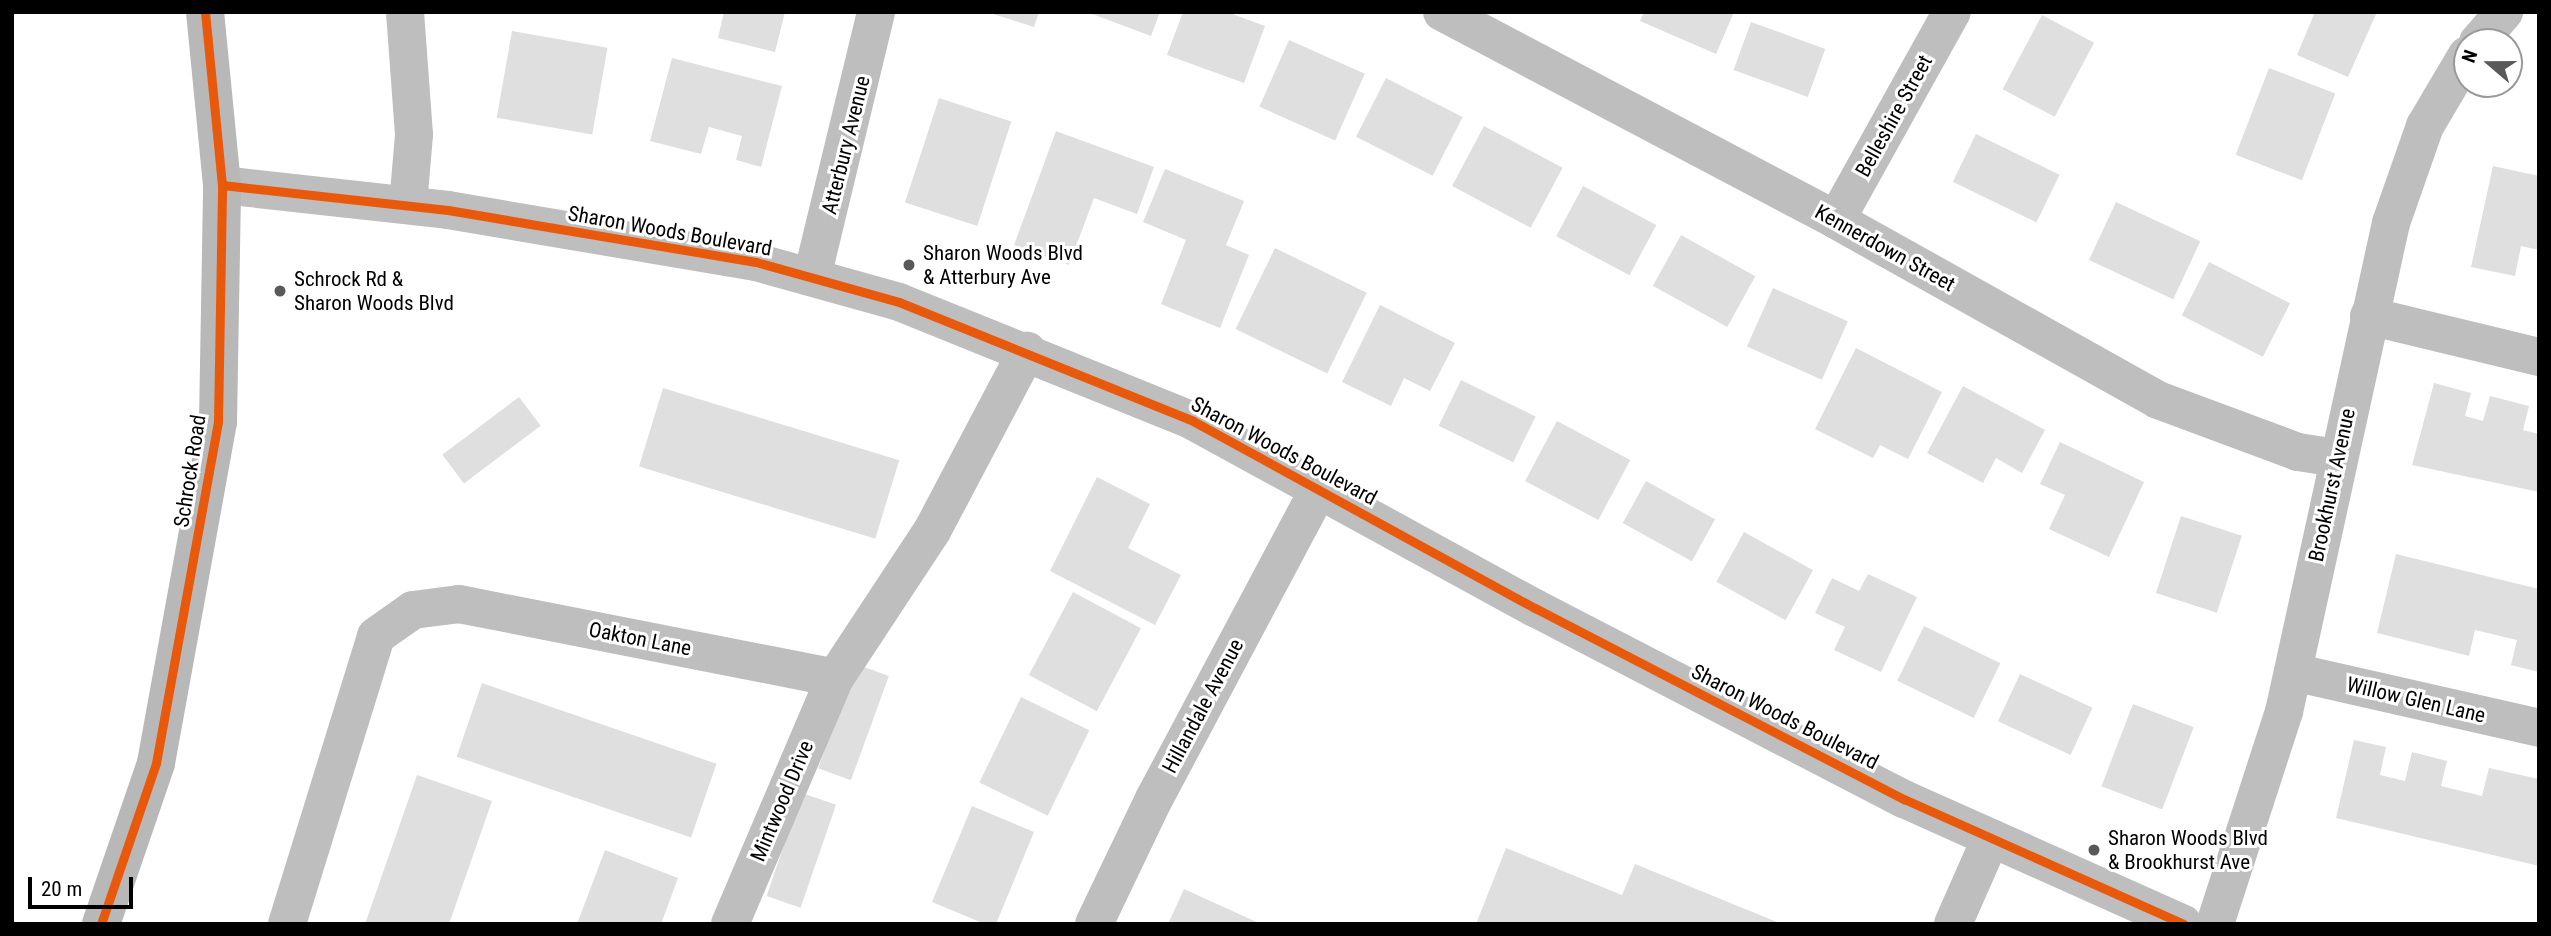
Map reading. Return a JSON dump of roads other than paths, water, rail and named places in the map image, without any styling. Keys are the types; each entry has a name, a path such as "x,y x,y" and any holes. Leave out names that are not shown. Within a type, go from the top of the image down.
{"main road":[{"name":"Schrock Road","path":"101,924 156,763 218,422 222,186 205,12"}],"street":[{"path":"405,12 414,135 408,205"},
{"name":"Atterbury Avenue","path":"813,277 876,12"},
{"name":"Kennerdown Street","path":"1442,12 1836,220 2158,400 2298,452 2337,458"},
{"name":"Belleshire Street","path":"1836,220 1952,12"},
{"path":"2490,28 2504,12"},
{"name":"Brookhurst Avenue","path":"2215,924 2284,712 2337,458 2391,223 2425,126 2453,79"},
{"name":"Sharon Woods Boulevard","path":"222,186 408,205 756,262 899,302 1027,351 1193,421 1318,491 1892,793 2183,924"},
{"path":"2369,316 2539,357"},
{"path":"835,678 932,531 1027,351"},
{"name":"Hillandale Avenue","path":"1094,924 1154,799 1318,491"},
{"name":"Oakton Lane","path":"287,924 376,636 413,610 459,604 835,678"},
{"name":"Willow Glen Lane","path":"2293,672 2539,728"},
{"name":"Mintwood Drive","path":"730,924 835,678"},
{"path":"1953,924 1991,838"}],"place":[{"name":"Sharon Woods Blvd & Atterbury Ave","path":"909,265"},
{"name":"Schrock Rd & Sharon Woods Blvd","path":"280,291"},
{"name":"Sharon Woods Blvd & Brookhurst Ave","path":"2094,850"}]}
